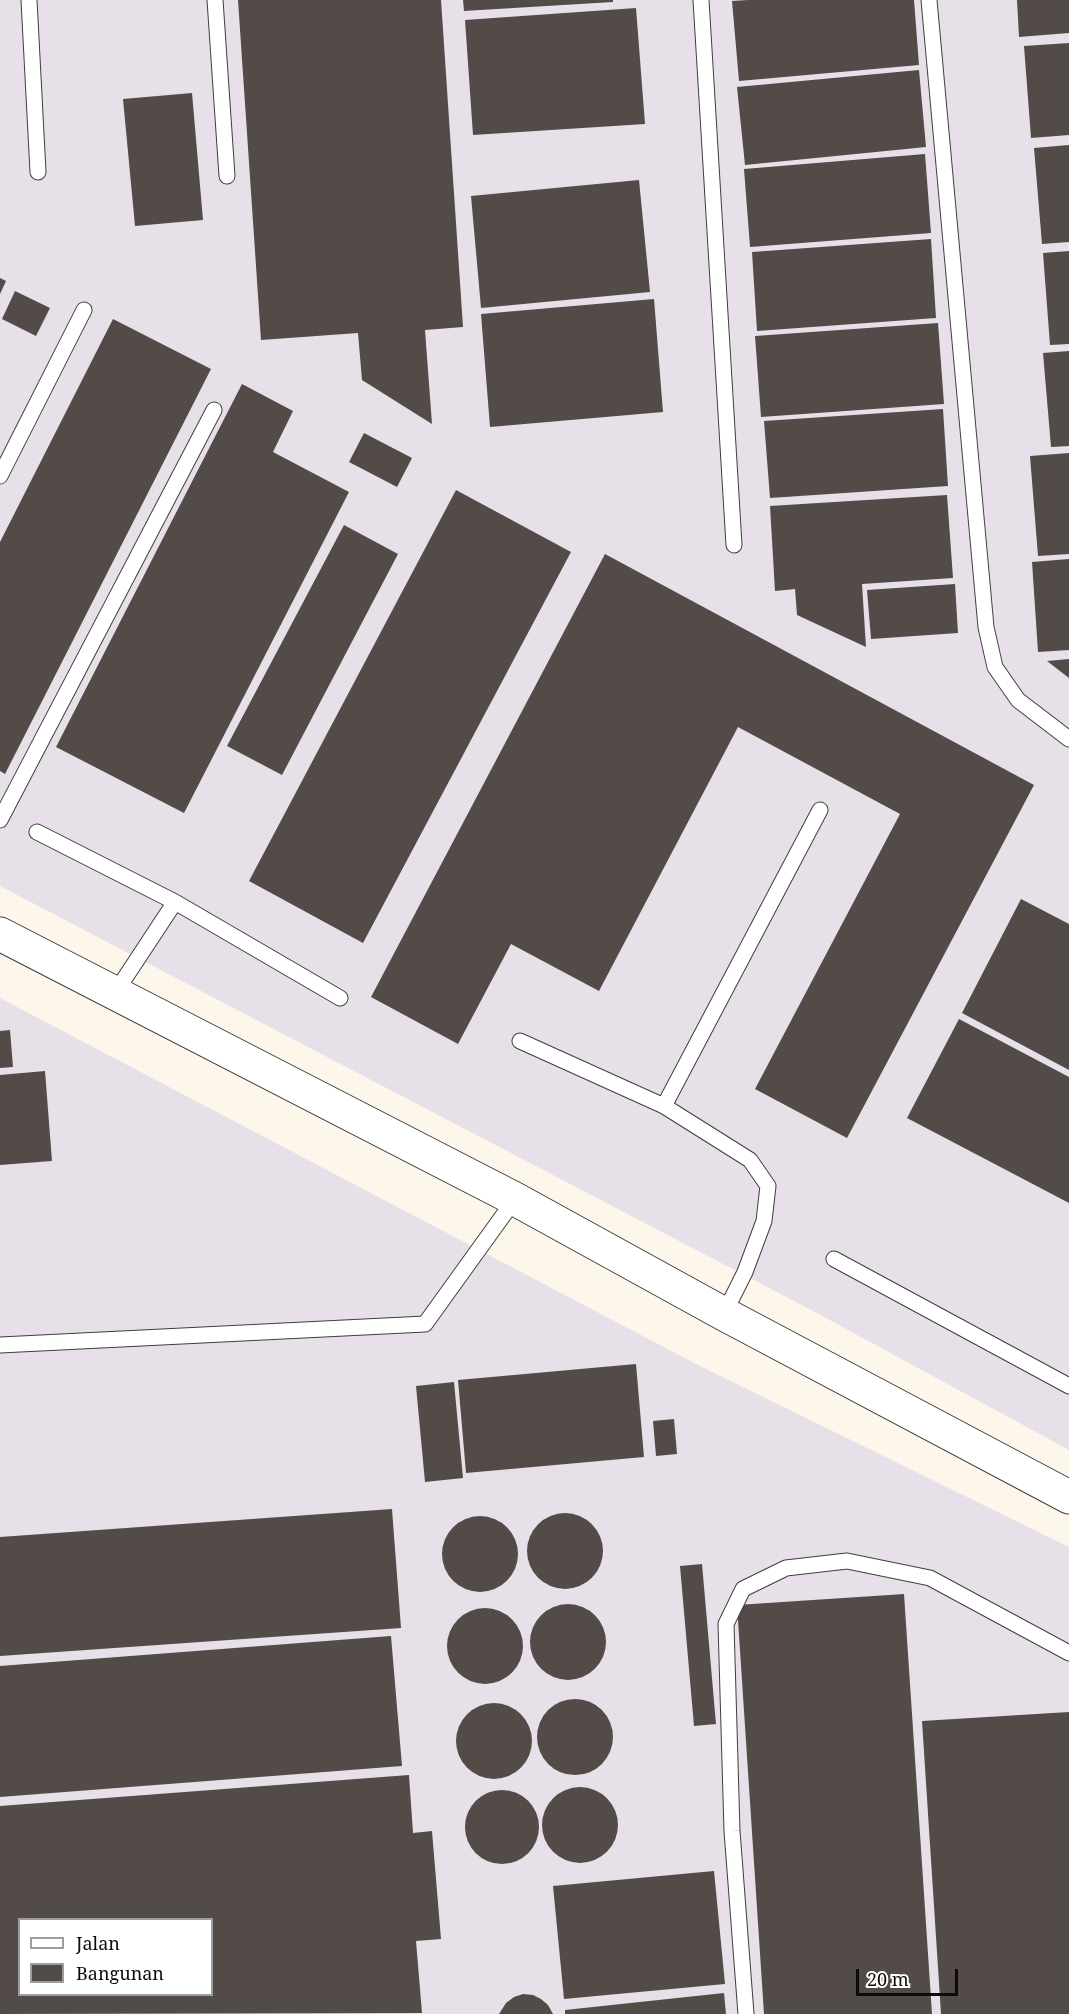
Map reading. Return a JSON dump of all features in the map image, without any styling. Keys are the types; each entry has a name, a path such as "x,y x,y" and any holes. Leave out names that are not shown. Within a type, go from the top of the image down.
{"street":[{"path":"0,934 515,1198 724,1314 1069,1497"}],"lane":[{"path":"29,0 38,172"},
{"path":"214,0 227,176"},
{"path":"701,0 734,545"},
{"path":"929,0 986,627 995,667 1017,700 1069,739"},
{"path":"0,476 84,310"},
{"path":"0,820 214,410"},
{"path":"664,1106 820,810"},
{"path":"37,832 175,902 340,998"},
{"path":"115,993 175,902"},
{"path":"520,1041 664,1106 750,1160 768,1186 764,1221 745,1272 724,1314"},
{"path":"0,1345 425,1324 515,1198"},
{"path":"834,1259 1069,1386"},
{"path":"746,2014 732,1832 726,1624 743,1589 786,1568 847,1561 930,1578 1069,1653"}],"shaded area":[{"path":"0,0 1069,0 1069,1450 813,1311 0,886"},
{"path":"0,998 698,1365 1069,1547 1069,2014 0,2014"}],"building":[{"path":"238,0 441,0 463,327 425,330 432,424 362,380 358,333 261,340"},
{"path":"463,0 613,0 613,2 464,11"},
{"path":"914,0 919,65 739,81 732,1"},
{"path":"1017,0 1069,0 1069,33 1019,37"},
{"path":"636,8 645,124 473,135 465,20"},
{"path":"1069,43 1069,135 1031,138 1024,46"},
{"path":"919,70 926,147 745,165 737,87"},
{"path":"192,93 203,220 135,226 123,99"},
{"path":"1069,145 1069,242 1042,244 1034,148"},
{"path":"925,154 931,233 750,247 744,169"},
{"path":"639,180 650,292 481,308 471,196"},
{"path":"931,239 936,318 757,331 752,252"},
{"path":"1069,251 1069,344 1050,345 1043,253"},
{"path":"0,278 6,281 0,294"},
{"path":"15,291 50,308 36,336 2,319"},
{"path":"654,299 663,412 490,427 481,314"},
{"path":"113,319 211,369 5,774 0,771 0,542"},
{"path":"938,323 944,404 761,417 755,336"},
{"path":"1069,351 1069,446 1051,447 1043,353"},
{"path":"242,384 293,411 273,452 349,492 184,813 56,747"},
{"path":"943,409 948,486 770,498 764,421"},
{"path":"364,433 412,458 397,487 349,462"},
{"path":"1069,453 1069,554 1038,556 1030,456"},
{"path":"456,490 571,552 363,943 249,881"},
{"path":"947,495 953,578 862,584 866,647 797,615 795,589 775,591 770,506"},
{"path":"344,525 398,554 282,775 227,746"},
{"path":"605,554 1034,785 847,1138 755,1089 900,814 738,727 599,991 511,944 458,1044 371,997"},
{"path":"1069,559 1069,650 1038,652 1032,562"},
{"path":"955,584 958,633 871,639 867,590"},
{"path":"1069,659 1069,678 1047,661"},
{"path":"1021,899 1069,924 1069,1070 962,1013"},
{"path":"959,1019 1069,1077 1069,1203 907,1118"},
{"path":"10,1030 13,1067 0,1068 0,1031"},
{"path":"45,1071 52,1161 0,1165 0,1075"},
{"path":"636,1364 644,1457 466,1473 458,1380"},
{"path":"454,1382 463,1478 425,1482 416,1386"},
{"path":"674,1419 677,1454 656,1456 653,1421"},
{"path":"392,1509 401,1628 0,1656 0,1537"},
{"path":"565,1513 579,1516 592,1524 600,1537 603,1551 600,1565 592,1578 579,1586 565,1589 551,1586 538,1578 530,1565 527,1551 530,1537 538,1524 551,1516"},
{"path":"480,1516 494,1519 507,1527 515,1540 518,1554 515,1568 507,1581 494,1589 480,1592 466,1589 453,1581 445,1568 442,1554 445,1540 453,1527 466,1519"},
{"path":"702,1564 716,1724 694,1726 680,1566"},
{"path":"904,1594 932,2014 764,2014 737,1605"},
{"path":"568,1604 582,1607 595,1615 603,1628 606,1642 603,1656 595,1669 582,1677 568,1680 554,1677 541,1669 533,1656 530,1642 533,1628 541,1615 554,1607"},
{"path":"485,1608 499,1611 512,1619 520,1632 523,1646 520,1660 512,1673 499,1681 485,1684 471,1681 458,1673 450,1660 447,1646 450,1632 458,1619 471,1611"},
{"path":"391,1636 402,1766 0,1797 0,1666"},
{"path":"575,1699 589,1702 602,1710 610,1723 613,1737 610,1751 602,1764 589,1772 575,1775 561,1772 548,1764 540,1751 537,1737 540,1723 548,1710 561,1702"},
{"path":"494,1703 508,1706 521,1714 529,1727 532,1741 529,1755 521,1768 508,1776 494,1779 480,1776 467,1768 459,1755 456,1741 459,1727 467,1714 480,1706"},
{"path":"1069,1712 1069,2014 941,2014 922,1721"},
{"path":"409,1775 413,1833 432,1831 441,1939 416,1941 422,2013 0,2014 0,1806"},
{"path":"580,1787 594,1790 607,1798 615,1811 618,1825 615,1839 607,1852 594,1860 580,1863 566,1860 553,1852 545,1839 542,1825 545,1811 553,1798 566,1790"},
{"path":"495,1790 509,1790 523,1796 533,1806 539,1820 537,1841 523,1858 509,1864 495,1864 481,1858 471,1848 465,1834 465,1820 471,1806 481,1796"},
{"path":"714,1871 725,1984 564,1999 553,1886"},
{"path":"724,1993 726,2014 565,2014 565,2010"},
{"path":"523,1994 541,1999 553,2014 499,2014 506,2003"}]}
